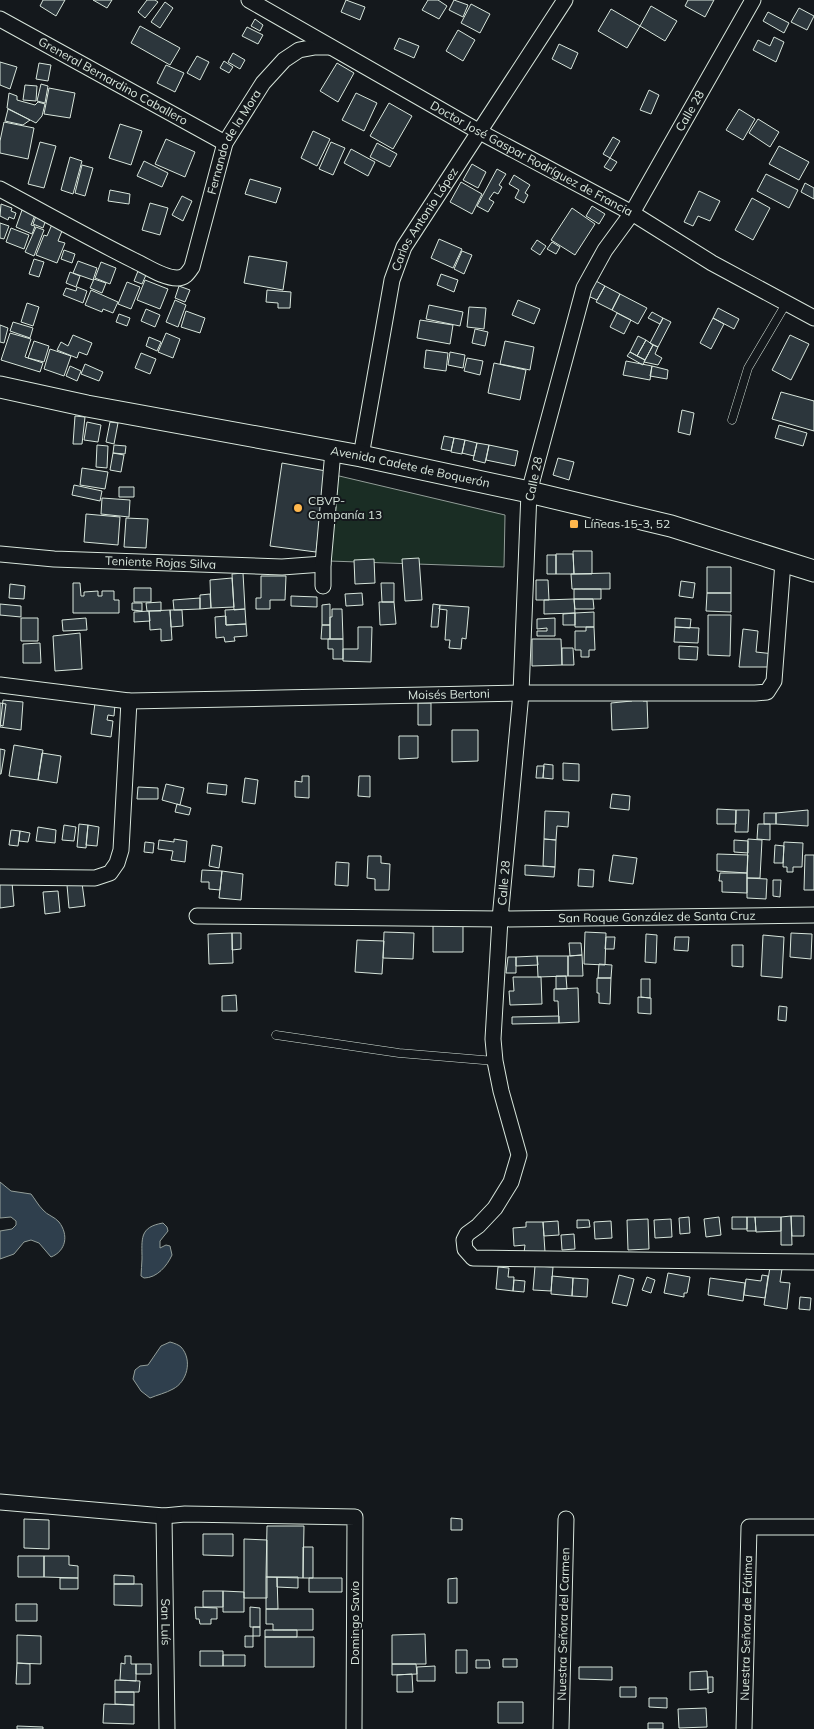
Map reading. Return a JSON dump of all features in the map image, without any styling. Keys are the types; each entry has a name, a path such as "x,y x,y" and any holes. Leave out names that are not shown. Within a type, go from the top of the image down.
{"main road":[{"name":"Avenida Cadete de Boquerón","path":"0,387 87,406 333,450 529,492 671,526 814,572"}],"street":[{"name":"Doctor José Gaspar Rodríguez de Francia","path":"249,0 478,131 632,213 712,263 814,318"},
{"name":"Calle 28","path":"752,0 632,213 605,250 584,288 529,492 521,693 500,919 493,1039 495,1061 519,1155 511,1182 495,1208 464,1240 465,1249 472,1258 814,1262"},
{"name":"Carlos Antonio López","path":"361,456 392,280 404,247 560,4"},
{"name":"Greneral Bernardino Caballero","path":"0,19 225,143"},
{"name":"Fernando de la Mora","path":"0,189 101,244 157,271 172,278 186,276 192,268 225,143 263,83 284,60 298,50 315,47 332,48"},
{"path":"324,586 323,564 333,450"},
{"name":"Teniente Rojas Silva","path":"0,554 54,559 282,567 323,564"},
{"name":"Moisés Bertoni","path":"0,686 129,702 521,693 767,692 774,681 783,562"},
{"path":"0,877 95,878 110,873 117,864 121,850 129,702"},
{"name":"San Roque González de Santa Cruz","path":"197,916 500,919 814,915"},
{"path":"0,1502 164,1516"},
{"name":"Domingo Savio","path":"164,1516 185,1514 355,1517 354,1729"},
{"name":"San Luís","path":"164,1516 167,1729"},
{"name":"Nuestra Señora del Carmen","path":"561,1729 566,1519"},
{"name":"Nuestra Señora de Fátima","path":"744,1729 749,1527 814,1527"}],"lane":[{"path":"732,420 748,368 787,302"},
{"path":"276,1036 399,1053 495,1061"}],"green space":[{"path":"335,475 505,515 504,567 329,561"}],"water":[{"path":"0,1182 11,1191 31,1194 45,1212 59,1222 65,1237 60,1251 51,1257 39,1243 31,1240 24,1242 14,1254 0,1259 0,1231 12,1229 16,1225 16,1221 11,1217 0,1218"},
{"path":"163,1223 168,1231 160,1241 160,1248 166,1245 170,1246 172,1255 161,1271 153,1276 144,1278 141,1276 142,1240 146,1231 155,1225"},
{"path":"170,1342 180,1346 185,1352 187,1370 185,1376 178,1386 150,1398 141,1391 133,1379 135,1370 140,1366 148,1365 161,1346"}],"building":[{"path":"43,0 65,0 56,16 40,6"},
{"path":"93,0 112,0 107,8"},
{"path":"147,0 158,2 145,18 138,12"},
{"path":"346,0 365,7 360,20 341,12"},
{"path":"428,0 438,0 447,6 439,19 422,10"},
{"path":"454,0 468,5 463,17 449,10"},
{"path":"688,0 714,0 705,17 685,6"},
{"path":"165,2 173,8 160,28 151,22"},
{"path":"471,4 490,14 480,33 461,23"},
{"path":"651,6 677,21 665,41 640,26"},
{"path":"799,8 814,16 807,30 791,22"},
{"path":"611,9 640,26 627,48 598,31"},
{"path":"768,12 789,23 784,33 763,21"},
{"path":"255,19 263,25 260,31 251,26"},
{"path":"140,26 180,48 170,65 131,43"},
{"path":"247,27 263,35 258,44 242,36"},
{"path":"458,30 475,40 463,61 446,51"},
{"path":"774,37 784,42 776,62 753,50 758,40 770,46"},
{"path":"399,38 419,46 414,58 394,49"},
{"path":"559,44 578,53 571,69 552,59"},
{"path":"233,53 245,60 240,69 228,62"},
{"path":"197,56 209,62 200,80 187,73"},
{"path":"224,61 233,67 229,73 220,68"},
{"path":"0,62 17,67 10,89 0,85"},
{"path":"39,63 51,65 48,81 36,79"},
{"path":"337,63 354,73 338,102 320,91"},
{"path":"166,65 184,73 175,92 157,83"},
{"path":"41,84 48,86 45,103 37,101"},
{"path":"25,85 37,86 36,101 23,100"},
{"path":"49,88 75,93 70,118 44,114"},
{"path":"649,90 659,95 651,114 640,110"},
{"path":"9,93 17,96 17,100 35,105 38,102 45,104 42,116 36,123 7,108"},
{"path":"356,93 377,103 364,131 342,120"},
{"path":"389,103 412,116 393,149 370,136"},
{"path":"8,109 30,120 23,125 5,121"},
{"path":"739,109 755,119 743,140 726,130"},
{"path":"758,119 779,132 770,147 749,133"},
{"path":"4,122 34,128 28,159 0,153 0,141"},
{"path":"120,124 142,131 131,165 109,158"},
{"path":"313,131 330,139 317,166 301,158"},
{"path":"613,137 620,141 610,158 603,154"},
{"path":"166,139 195,152 185,177 155,164"},
{"path":"40,142 56,146 44,188 28,184"},
{"path":"331,142 345,148 333,175 319,169"},
{"path":"377,143 397,154 390,167 370,157"},
{"path":"779,146 809,162 799,180 769,164"},
{"path":"351,149 375,162 368,176 344,163"},
{"path":"70,157 82,161 73,194 61,190"},
{"path":"610,158 617,162 611,171 604,167"},
{"path":"144,161 168,173 162,187 137,176"},
{"path":"472,164 486,172 478,188 463,180"},
{"path":"82,165 93,168 85,196 75,193"},
{"path":"497,169 506,174 499,185 502,187 498,194 494,192 489,199 494,202 488,212 477,206"},
{"path":"766,174 798,190 789,208 757,191"},
{"path":"514,175 530,185 525,193 528,195 524,203 515,198 519,190 509,184"},
{"path":"250,179 281,188 276,203 245,194"},
{"path":"461,182 482,194 472,214 450,202"},
{"path":"805,183 814,188 814,199 801,192"},
{"path":"110,190 130,194 129,204 108,201"},
{"path":"699,191 720,201 710,221 698,216 693,226 684,222"},
{"path":"182,196 192,201 183,221 172,215"},
{"path":"752,198 770,208 753,240 735,230"},
{"path":"150,203 168,208 160,235 142,230"},
{"path":"1,204 12,208 11,211 16,213 14,219 9,217 8,220 0,216"},
{"path":"592,206 605,214 599,224 586,216"},
{"path":"572,208 595,224 575,255 551,240"},
{"path":"22,210 35,215 31,225 35,226 32,234 16,227"},
{"path":"37,213 47,217 43,228 33,224"},
{"path":"53,222 64,226 58,241 65,243 57,263 36,255 44,235 47,236"},
{"path":"0,223 9,226 4,239 0,238"},
{"path":"36,227 44,230 34,256 25,252"},
{"path":"11,228 29,235 24,249 6,242"},
{"path":"439,239 462,249 453,268 431,258"},
{"path":"537,240 546,246 540,255 531,249"},
{"path":"552,242 560,247 556,254 547,249"},
{"path":"64,250 75,254 72,263 61,259"},
{"path":"462,251 472,255 464,274 454,269"},
{"path":"249,256 287,262 283,290 244,283"},
{"path":"34,259 44,262 39,277 29,274"},
{"path":"78,261 97,268 93,280 73,273"},
{"path":"101,262 116,268 110,284 95,278"},
{"path":"138,271 146,275 142,284 134,281"},
{"path":"70,272 80,276 76,287 66,283"},
{"path":"441,274 458,280 454,292 437,285"},
{"path":"94,279 106,283 102,293 90,288"},
{"path":"145,280 168,289 160,309 137,300"},
{"path":"596,281 605,286 597,300 588,296"},
{"path":"127,282 140,287 131,309 118,304"},
{"path":"179,286 190,290 185,302 175,298"},
{"path":"605,286 620,294 612,310 596,302"},
{"path":"77,287 87,291 83,303 63,295 66,288 76,291"},
{"path":"91,290 118,302 113,313 103,309 102,312 85,305"},
{"path":"267,290 291,292 290,308 278,308 278,303 266,302"},
{"path":"620,294 647,308 638,324 612,310"},
{"path":"175,300 186,305 178,327 166,322"},
{"path":"518,300 540,309 534,324 512,315"},
{"path":"27,303 39,307 33,326 21,322"},
{"path":"429,305 463,312 460,326 426,319"},
{"path":"469,307 486,308 484,329 467,327"},
{"path":"718,308 739,319 734,329 713,318"},
{"path":"146,309 160,315 155,327 141,321"},
{"path":"186,311 205,318 200,333 181,327"},
{"path":"652,312 663,318 660,324 648,318"},
{"path":"617,313 631,320 624,334 610,327"},
{"path":"119,314 130,318 127,326 116,322"},
{"path":"663,318 671,322 658,347 650,343"},
{"path":"713,318 724,324 711,349 700,343"},
{"path":"420,320 453,325 450,344 417,338"},
{"path":"13,322 33,328 30,338 10,331"},
{"path":"0,325 8,328 4,343 0,342"},
{"path":"475,329 488,332 485,346 472,343"},
{"path":"10,333 31,339 25,357 43,363 40,372 1,360"},
{"path":"166,333 180,339 173,358 158,352"},
{"path":"73,335 92,343 87,355 79,352 77,358 57,350 61,342 68,346"},
{"path":"790,335 809,344 791,380 772,370"},
{"path":"638,336 646,340 637,356 630,352"},
{"path":"149,337 161,342 157,351 146,346"},
{"path":"646,340 653,345 645,360 637,356"},
{"path":"34,341 49,346 44,362 28,358"},
{"path":"505,341 534,347 530,370 500,364"},
{"path":"653,345 658,347 655,354 662,358 658,365 644,362"},
{"path":"50,349 71,356 64,376 44,369"},
{"path":"426,350 448,353 446,371 424,368"},
{"path":"450,352 465,355 463,368 448,365"},
{"path":"630,352 645,360 643,365 627,356"},
{"path":"141,353 156,359 150,374 135,368"},
{"path":"467,358 483,361 480,375 464,371"},
{"path":"626,361 652,366 650,380 623,375"},
{"path":"494,363 526,370 520,400 488,393"},
{"path":"85,364 103,372 99,381 81,374"},
{"path":"70,366 81,371 77,381 66,376"},
{"path":"652,366 668,370 667,379 650,376"},
{"path":"781,392 814,401 814,431 772,419"},
{"path":"682,410 694,413 690,435 678,432"},
{"path":"75,416 85,417 82,444 73,444"},
{"path":"87,422 101,425 98,442 84,440"},
{"path":"110,422 118,423 114,444 106,442"},
{"path":"779,425 807,433 803,446 775,438"},
{"path":"444,436 454,438 451,451 441,449"},
{"path":"454,438 465,440 462,454 451,452"},
{"path":"465,440 477,443 474,456 462,453"},
{"path":"477,443 489,445 485,463 473,460"},
{"path":"97,445 108,446 107,468 96,467"},
{"path":"114,445 126,446 125,454 113,453"},
{"path":"489,445 518,451 515,466 486,460"},
{"path":"113,453 124,455 121,472 110,470"},
{"path":"558,458 574,462 569,480 553,475"},
{"name":"CBVP- Companía 13","path":"282,463 326,471 316,552 270,546"},
{"path":"82,468 108,472 105,489 80,485"},
{"path":"74,485 102,491 100,501 72,495"},
{"path":"119,487 134,487 134,497 119,497"},
{"path":"102,498 130,500 129,517 101,514"},
{"path":"86,514 120,517 118,545 84,542"},
{"path":"126,518 148,519 146,548 124,547"},
{"path":"573,551 592,551 592,574 574,574"},
{"path":"556,554 573,554 574,574 556,574"},
{"path":"547,555 556,555 556,574 547,574"},
{"path":"419,558 422,600 405,601 402,559"},
{"path":"374,559 375,583 355,584 354,560"},
{"path":"707,567 731,567 731,593 707,593"},
{"path":"243,573 245,609 234,610 232,574"},
{"path":"610,573 610,589 572,589 571,574"},
{"path":"261,576 286,576 285,600 270,600 270,609 256,609 256,598 261,598"},
{"path":"232,578 234,607 211,608 210,580"},
{"path":"536,580 548,580 549,600 536,600"},
{"path":"681,581 695,583 693,598 679,596"},
{"path":"73,583 80,583 81,596 84,596 84,592 98,591 98,596 102,596 102,591 114,591 114,600 119,600 119,613 73,613"},
{"path":"381,583 394,583 394,602 382,602"},
{"path":"10,584 25,586 24,599 9,598"},
{"path":"134,588 151,588 151,602 134,602"},
{"path":"574,589 601,589 601,599 574,599"},
{"path":"362,593 363,605 346,606 345,594"},
{"path":"707,593 731,593 731,612 706,611"},
{"path":"210,594 211,608 200,609 200,595"},
{"path":"291,596 317,597 317,607 291,606"},
{"path":"200,598 200,609 174,610 173,600"},
{"path":"574,599 575,613 544,614 544,600"},
{"path":"574,599 593,599 594,609 575,609"},
{"path":"161,602 161,611 147,611 146,603"},
{"path":"379,602 394,602 396,624 380,625"},
{"path":"132,603 142,603 142,611 132,610"},
{"path":"0,604 21,606 21,617 0,615"},
{"path":"330,604 330,625 322,625 322,605"},
{"path":"433,604 440,605 438,627 431,627"},
{"path":"440,605 469,607 466,639 462,638 461,649 449,648 450,640 445,640 447,610 439,609"},
{"path":"245,609 246,624 226,625 225,610"},
{"path":"332,609 342,609 343,639 330,639"},
{"path":"170,610 172,640 161,641 161,629 150,630 149,611"},
{"path":"170,610 182,610 183,626 171,627"},
{"path":"149,611 150,621 134,622 134,612"},
{"path":"594,612 594,627 575,627 575,613"},
{"path":"575,613 575,625 563,625 563,614"},
{"path":"708,615 731,615 730,656 708,655"},
{"path":"226,616 226,625 246,624 247,636 234,637 235,641 225,642 224,637 216,638 215,617"},
{"path":"21,618 38,618 38,641 21,641"},
{"path":"86,618 87,630 63,631 62,620"},
{"path":"555,618 555,636 537,636 537,631 547,631 547,628 537,629 537,619"},
{"path":"675,618 691,619 690,628 675,627"},
{"path":"322,625 330,625 330,639 321,639"},
{"path":"358,627 372,627 371,662 343,661 343,649 358,649"},
{"path":"586,627 594,627 595,650 589,650 589,657 581,657 581,650 575,650 575,631 586,631"},
{"path":"675,627 699,628 698,643 674,642"},
{"path":"743,629 758,631 756,652 774,654 773,667 739,667"},
{"path":"80,633 82,669 55,671 53,636"},
{"path":"328,639 343,639 343,659 333,659 333,649 328,649"},
{"path":"532,639 561,639 562,665 532,666"},
{"path":"40,643 41,663 23,663 23,644"},
{"path":"679,646 698,647 697,660 679,659"},
{"path":"562,648 573,648 574,665 562,665"},
{"path":"643,694 643,701 647,701 648,728 612,730 611,703 632,701 632,695"},
{"path":"3,700 23,702 21,730 0,727"},
{"path":"0,703 6,704 3,726 0,725"},
{"path":"95,703 115,705 114,716 108,715 107,720 113,721 111,737 91,734"},
{"path":"418,703 431,703 431,725 418,725"},
{"path":"452,730 478,730 478,761 452,762"},
{"path":"399,736 418,736 418,758 399,759"},
{"path":"14,745 43,750 38,780 9,776"},
{"path":"0,749 5,750 1,774 0,774"},
{"path":"42,753 61,756 57,783 38,780"},
{"path":"563,763 579,764 579,781 563,780"},
{"path":"544,764 553,765 553,779 543,778"},
{"path":"537,766 544,766 543,778 536,778"},
{"path":"302,776 309,776 309,798 295,797 295,781 302,782"},
{"path":"359,776 370,776 370,797 358,796"},
{"path":"245,778 258,780 255,804 242,802"},
{"path":"208,783 227,785 226,795 207,793"},
{"path":"166,784 184,788 180,805 162,800"},
{"path":"138,787 158,788 158,799 137,799"},
{"path":"612,794 630,796 629,810 610,808"},
{"path":"177,804 191,808 189,815 175,812"},
{"path":"717,809 736,810 736,824 717,824"},
{"path":"736,810 749,810 748,832 735,832"},
{"path":"808,810 808,826 776,824 776,813"},
{"path":"545,811 569,812 568,827 557,826 556,840 544,839"},
{"path":"764,813 776,813 776,824 764,824"},
{"path":"79,824 88,825 86,848 77,847"},
{"path":"758,824 770,824 770,840 757,839"},
{"path":"64,825 76,827 74,841 62,840"},
{"path":"88,825 99,827 97,846 86,845"},
{"path":"38,827 56,830 55,843 36,841"},
{"path":"11,830 20,831 18,846 9,845"},
{"path":"20,831 30,833 28,842 19,841"},
{"path":"174,839 187,841 185,862 171,860 173,851 158,849 159,840 174,842"},
{"path":"544,839 556,840 555,867 543,866"},
{"path":"748,839 762,840 760,878 747,878"},
{"path":"734,840 748,841 748,853 734,852"},
{"path":"145,842 154,843 153,853 144,852"},
{"path":"784,842 803,843 802,867 793,867 793,872 787,872 787,867 783,867"},
{"path":"212,845 222,847 219,868 209,866"},
{"path":"775,845 784,846 783,863 774,863"},
{"path":"717,854 748,855 747,873 717,871"},
{"path":"613,855 637,858 633,884 609,881"},
{"path":"805,855 814,855 814,890 804,890"},
{"path":"368,856 381,856 381,863 390,864 389,890 375,890 375,879 367,878"},
{"path":"336,862 349,863 348,886 335,885"},
{"path":"525,865 555,867 554,877 525,875"},
{"path":"579,869 594,870 593,887 578,886"},
{"path":"202,870 222,871 220,890 209,889 209,882 201,882"},
{"path":"222,871 243,874 241,900 219,898"},
{"path":"720,873 747,873 747,893 722,892 722,881 719,881"},
{"path":"747,878 767,879 766,899 747,898"},
{"path":"773,880 781,880 780,897 773,896"},
{"path":"12,882 14,906 0,908 0,883"},
{"path":"82,883 85,906 69,908 67,885"},
{"path":"58,891 60,912 45,914 43,892"},
{"path":"433,922 463,923 463,952 433,952"},
{"path":"384,932 414,933 413,959 383,958"},
{"path":"585,932 606,933 605,965 584,964"},
{"path":"232,933 233,963 209,964 208,934"},
{"path":"232,933 241,933 241,949 232,950"},
{"path":"791,933 812,934 811,959 790,957"},
{"path":"646,934 657,935 656,963 645,962"},
{"path":"763,935 784,937 782,978 761,976"},
{"path":"606,937 615,937 614,949 605,949"},
{"path":"675,937 689,937 688,951 674,950"},
{"path":"357,940 384,941 382,974 355,972"},
{"path":"569,943 581,943 582,955 570,956"},
{"path":"732,945 743,945 743,967 732,966"},
{"path":"582,955 583,976 568,976 568,956"},
{"path":"537,956 538,965 516,966 516,957"},
{"path":"537,956 568,956 568,976 538,977"},
{"path":"508,957 516,957 516,973 506,973"},
{"path":"599,964 612,965 611,978 598,978"},
{"path":"556,976 566,976 567,989 556,989"},
{"path":"513,977 541,977 542,1004 510,1005 509,991 514,991"},
{"path":"597,978 611,978 610,1004 599,1003"},
{"path":"641,979 650,979 650,998 641,997"},
{"path":"578,988 579,1022 559,1023 558,1001 554,1001 554,989"},
{"path":"236,995 237,1011 222,1011 222,996"},
{"path":"638,997 651,998 651,1014 638,1013"},
{"path":"779,1006 787,1007 786,1021 778,1020"},
{"path":"559,1016 559,1023 512,1024 512,1017"},
{"path":"791,1216 804,1216 804,1236 792,1236"},
{"path":"791,1216 792,1245 781,1245 781,1217"},
{"path":"689,1217 690,1233 680,1234 679,1218"},
{"path":"719,1217 721,1235 706,1237 704,1219"},
{"path":"732,1217 747,1217 747,1229 732,1229"},
{"path":"747,1217 755,1217 756,1231 747,1231"},
{"path":"755,1217 781,1217 781,1231 756,1232"},
{"path":"648,1219 649,1249 628,1250 627,1220"},
{"path":"671,1219 672,1237 655,1238 654,1220"},
{"path":"577,1220 589,1220 590,1227 577,1228"},
{"path":"558,1221 559,1235 544,1236 543,1222"},
{"path":"611,1221 612,1238 595,1239 594,1222"},
{"path":"526,1222 543,1222 545,1252 524,1253 525,1245 514,1246 513,1228 526,1227"},
{"path":"574,1234 575,1249 562,1250 561,1235"},
{"path":"535,1266 553,1267 551,1291 533,1290"},
{"path":"498,1267 509,1268 508,1277 514,1277 513,1291 496,1289"},
{"path":"770,1267 782,1269 780,1282 790,1283 787,1309 764,1305"},
{"path":"668,1273 690,1277 687,1293 684,1293 684,1297 664,1293"},
{"path":"619,1275 634,1279 627,1306 612,1303"},
{"path":"762,1275 768,1276 765,1298 744,1295 746,1279 761,1281"},
{"path":"552,1276 573,1278 572,1296 551,1294"},
{"path":"647,1277 655,1280 651,1293 642,1290"},
{"path":"573,1278 588,1279 587,1297 572,1296"},
{"path":"710,1278 745,1283 743,1301 708,1295"},
{"path":"514,1280 525,1281 524,1292 513,1291"},
{"path":"800,1297 811,1298 810,1310 799,1309"},
{"path":"451,1518 462,1519 462,1530 451,1530"},
{"path":"24,1519 49,1520 49,1549 24,1548"},
{"path":"267,1526 304,1526 303,1578 266,1577"},
{"path":"203,1534 233,1534 233,1556 203,1555"},
{"path":"244,1539 267,1540 267,1598 244,1598"},
{"path":"303,1547 313,1547 313,1578 303,1578"},
{"path":"18,1556 44,1556 44,1577 18,1577"},
{"path":"44,1556 69,1556 69,1565 78,1566 78,1578 44,1577"},
{"path":"114,1575 134,1576 134,1584 114,1584"},
{"path":"266,1577 277,1577 278,1609 266,1609"},
{"path":"277,1577 298,1577 298,1588 277,1587"},
{"path":"60,1578 78,1578 78,1589 60,1589"},
{"path":"309,1578 342,1578 342,1592 309,1592"},
{"path":"457,1578 457,1603 448,1603 448,1579"},
{"path":"114,1584 142,1584 142,1606 114,1605"},
{"path":"203,1591 223,1591 223,1607 203,1607"},
{"path":"223,1591 244,1592 244,1612 223,1612"},
{"path":"16,1604 37,1604 37,1621 16,1621"},
{"path":"195,1607 217,1608 217,1619 211,1619 211,1624 200,1624 199,1619 196,1619"},
{"path":"250,1607 260,1608 260,1627 250,1627"},
{"path":"266,1609 313,1609 313,1630 273,1630 273,1624 266,1624"},
{"path":"253,1627 260,1627 260,1636 253,1636"},
{"path":"265,1630 297,1630 297,1637 265,1637"},
{"path":"425,1634 426,1664 392,1664 392,1635"},
{"path":"17,1635 41,1636 41,1664 17,1663"},
{"path":"245,1636 253,1636 253,1647 245,1647"},
{"path":"265,1637 314,1637 314,1667 265,1667"},
{"path":"456,1650 467,1650 467,1673 456,1673"},
{"path":"200,1651 223,1651 223,1666 200,1666"},
{"path":"223,1655 245,1655 245,1666 223,1666"},
{"path":"125,1656 131,1656 131,1664 136,1664 136,1681 120,1680 121,1663 125,1664"},
{"path":"503,1659 517,1659 517,1667 503,1667"},
{"path":"476,1660 489,1660 490,1668 476,1668"},
{"path":"17,1663 30,1664 30,1684 16,1684"},
{"path":"136,1664 151,1664 151,1674 136,1674"},
{"path":"392,1664 416,1664 417,1674 392,1675"},
{"path":"435,1666 435,1681 417,1681 417,1667"},
{"path":"579,1667 612,1667 612,1680 579,1679"},
{"path":"707,1671 708,1689 690,1690 690,1672"},
{"path":"412,1674 413,1692 397,1692 397,1675"},
{"path":"708,1677 713,1677 713,1692 708,1693"},
{"path":"115,1680 140,1681 139,1692 115,1692"},
{"path":"620,1687 636,1687 636,1697 620,1697"},
{"path":"115,1692 134,1692 134,1705 115,1704"},
{"path":"649,1698 667,1698 667,1708 649,1707"},
{"path":"498,1702 523,1702 523,1723 498,1723"},
{"path":"104,1704 134,1705 134,1724 103,1723"},
{"path":"706,1708 707,1727 679,1728 678,1709"},
{"path":"648,1723 663,1723 663,1729 648,1729"},
{"path":"17,1726 43,1727 43,1729 17,1729"}],"place":[{"name":"CBVP- Companía 13","path":"298,508"},
{"name":"Líneas 15-3, 52","path":"574,524"}]}
